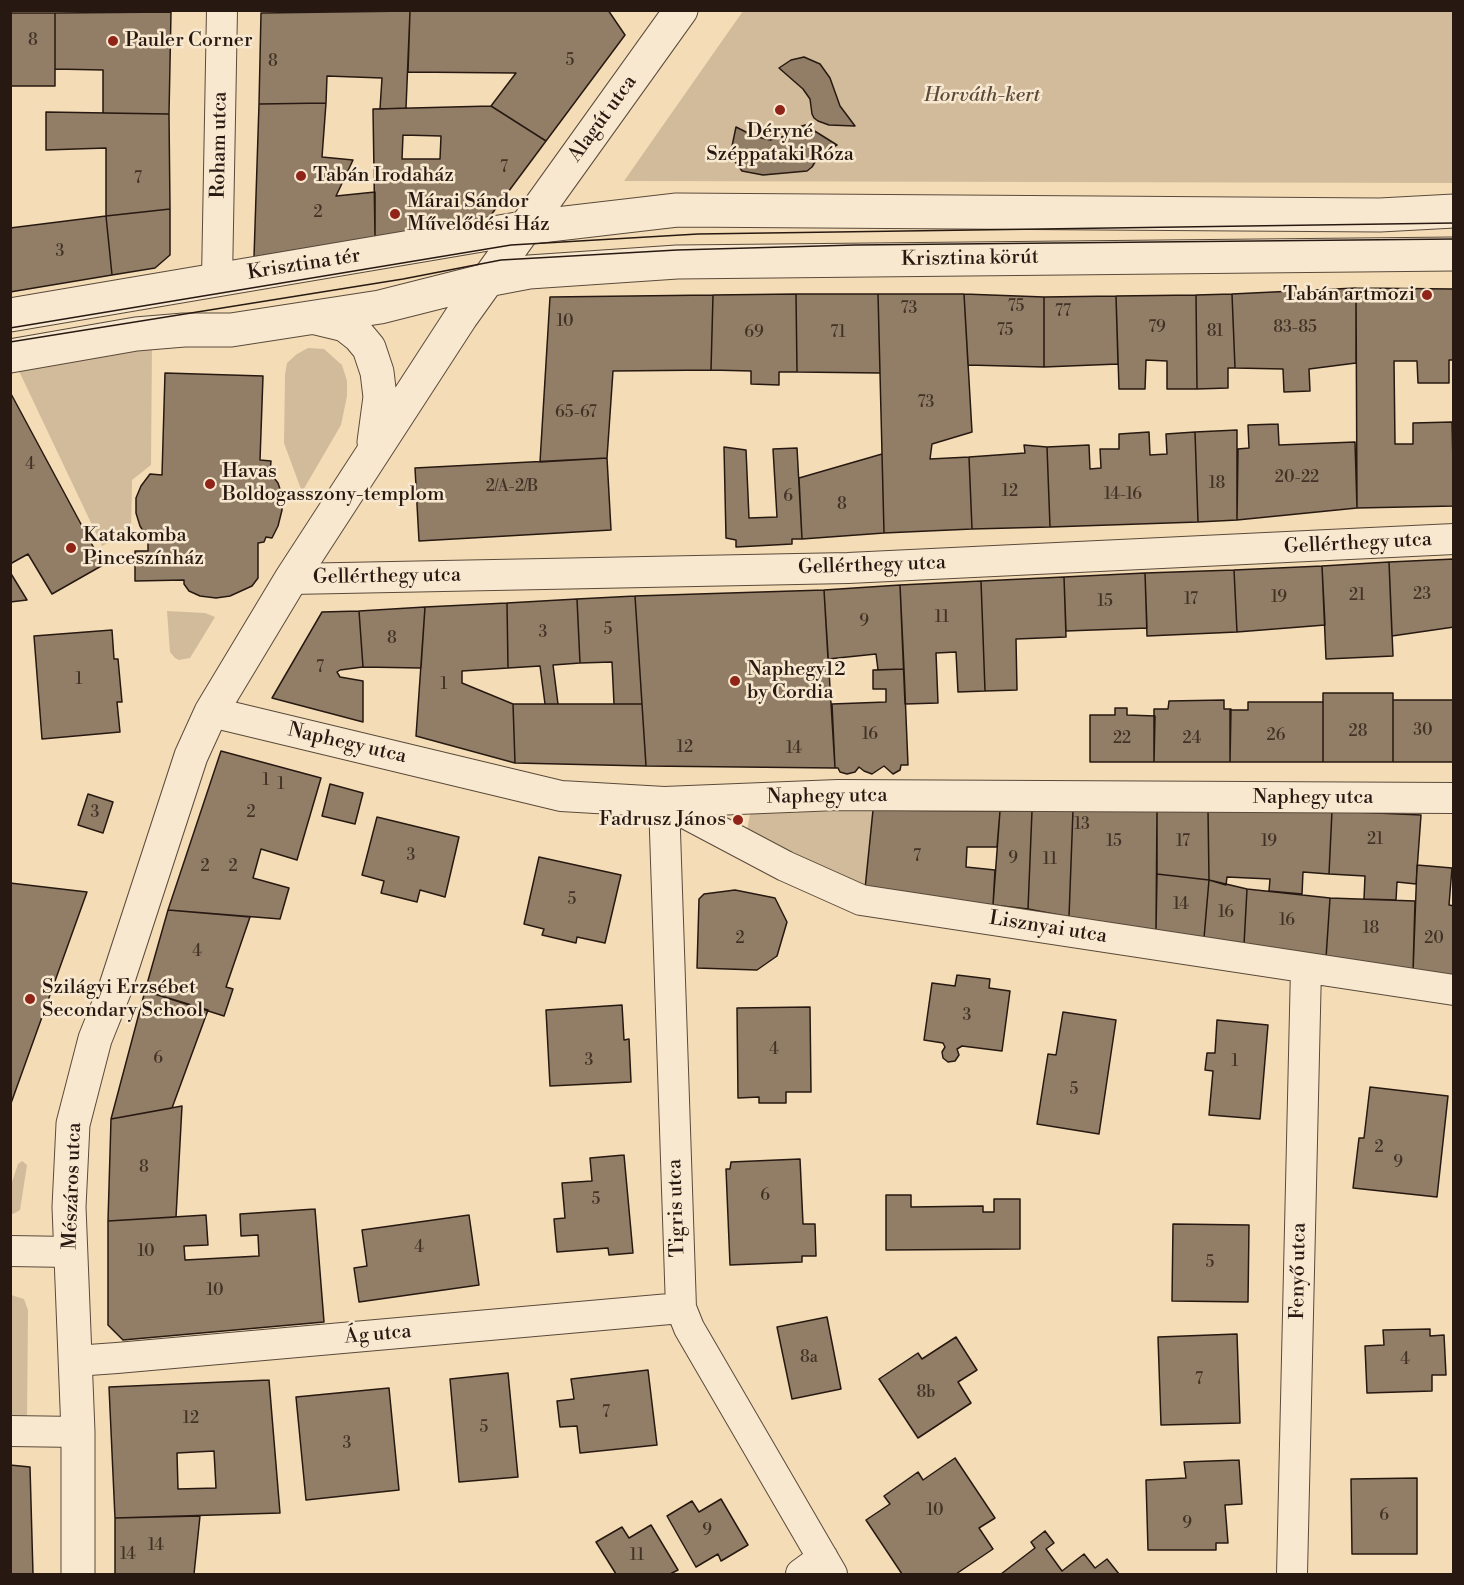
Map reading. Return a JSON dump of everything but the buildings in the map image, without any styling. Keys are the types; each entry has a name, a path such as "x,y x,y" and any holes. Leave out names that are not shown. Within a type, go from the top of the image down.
{"street":[{"name":"Roham utca","path":"217,279 222,10"},
{"name":"Alagút utca","path":"523,228 681,10"},
{"path":"211,712 291,579 523,228 677,210 1380,215 1454,211"},
{"name":"Krisztina tér","path":"16,314 523,228"},
{"name":"Krisztina körút","path":"487,280 529,272 677,262 1454,254"},
{"path":"19,355 136,334 184,330 231,330 315,318 380,307 487,280"},
{"path":"315,318 345,325 369,348 377,372 380,398 373,452"},
{"name":"Gellérthegy utca","path":"291,579 848,568 1454,539"},
{"name":"Naphegy utca","path":"211,712 561,795 664,802 838,795 1454,798"},
{"name":"Mészáros utca","path":"78,1575 78,1432 69,1207 73,1124 95,1038 115,989 191,756 211,712"},
{"name":"Lisznyai utca","path":"664,802 785,866 861,900 1454,990"},
{"name":"Tigris utca","path":"664,802 681,1308 689,1328 819,1569"},
{"name":"Fenyő utca","path":"1292,1575 1306,968"},
{"path":"10,1251 70,1252"},
{"name":"Ág utca","path":"75,1360 681,1308"},
{"path":"10,1431 78,1432"}],"green space":[{"name":"Horváth-kert","path":"743,11 1453,11 1453,183 624,181"},
{"path":"152,346 151,465 132,480 131,531 102,546 18,369"},
{"path":"308,348 324,349 342,365 347,381 347,396 341,425 302,492 284,443 285,374 287,363"},
{"path":"167,611 205,613 215,617 190,658 179,660 170,652"},
{"path":"873,810 865,889 747,831 750,814"},
{"path":"22,1161 27,1165 20,1210 13,1214 11,1213 11,1185 18,1164"},
{"path":"11,1295 24,1299 28,1310 27,1421 11,1420"}],"tram line":[{"path":"10,328 511,245 698,234 1454,223"},
{"path":"10,342 403,279 501,260 677,250 855,245 1454,239"}],"place":[{"name":"Pauler Corner","path":"113,41"},
{"name":"Déryné Széppataki Róza","path":"780,110"},
{"name":"Tabán Irodaház","path":"301,176"},
{"name":"Márai Sándor Művelődési Ház","path":"395,214"},
{"name":"Tabán artmozi","path":"1427,295"},
{"name":"Havas Boldogasszony-templom","path":"210,484"},
{"name":"Katakomba Pinceszínház","path":"71,548"},
{"name":"Naphegy12 by Cordia","path":"735,681"},
{"name":"Fadrusz János","path":"738,820"},
{"name":"Szilágyi Erzsébet Secondary School","path":"30,999"}]}
